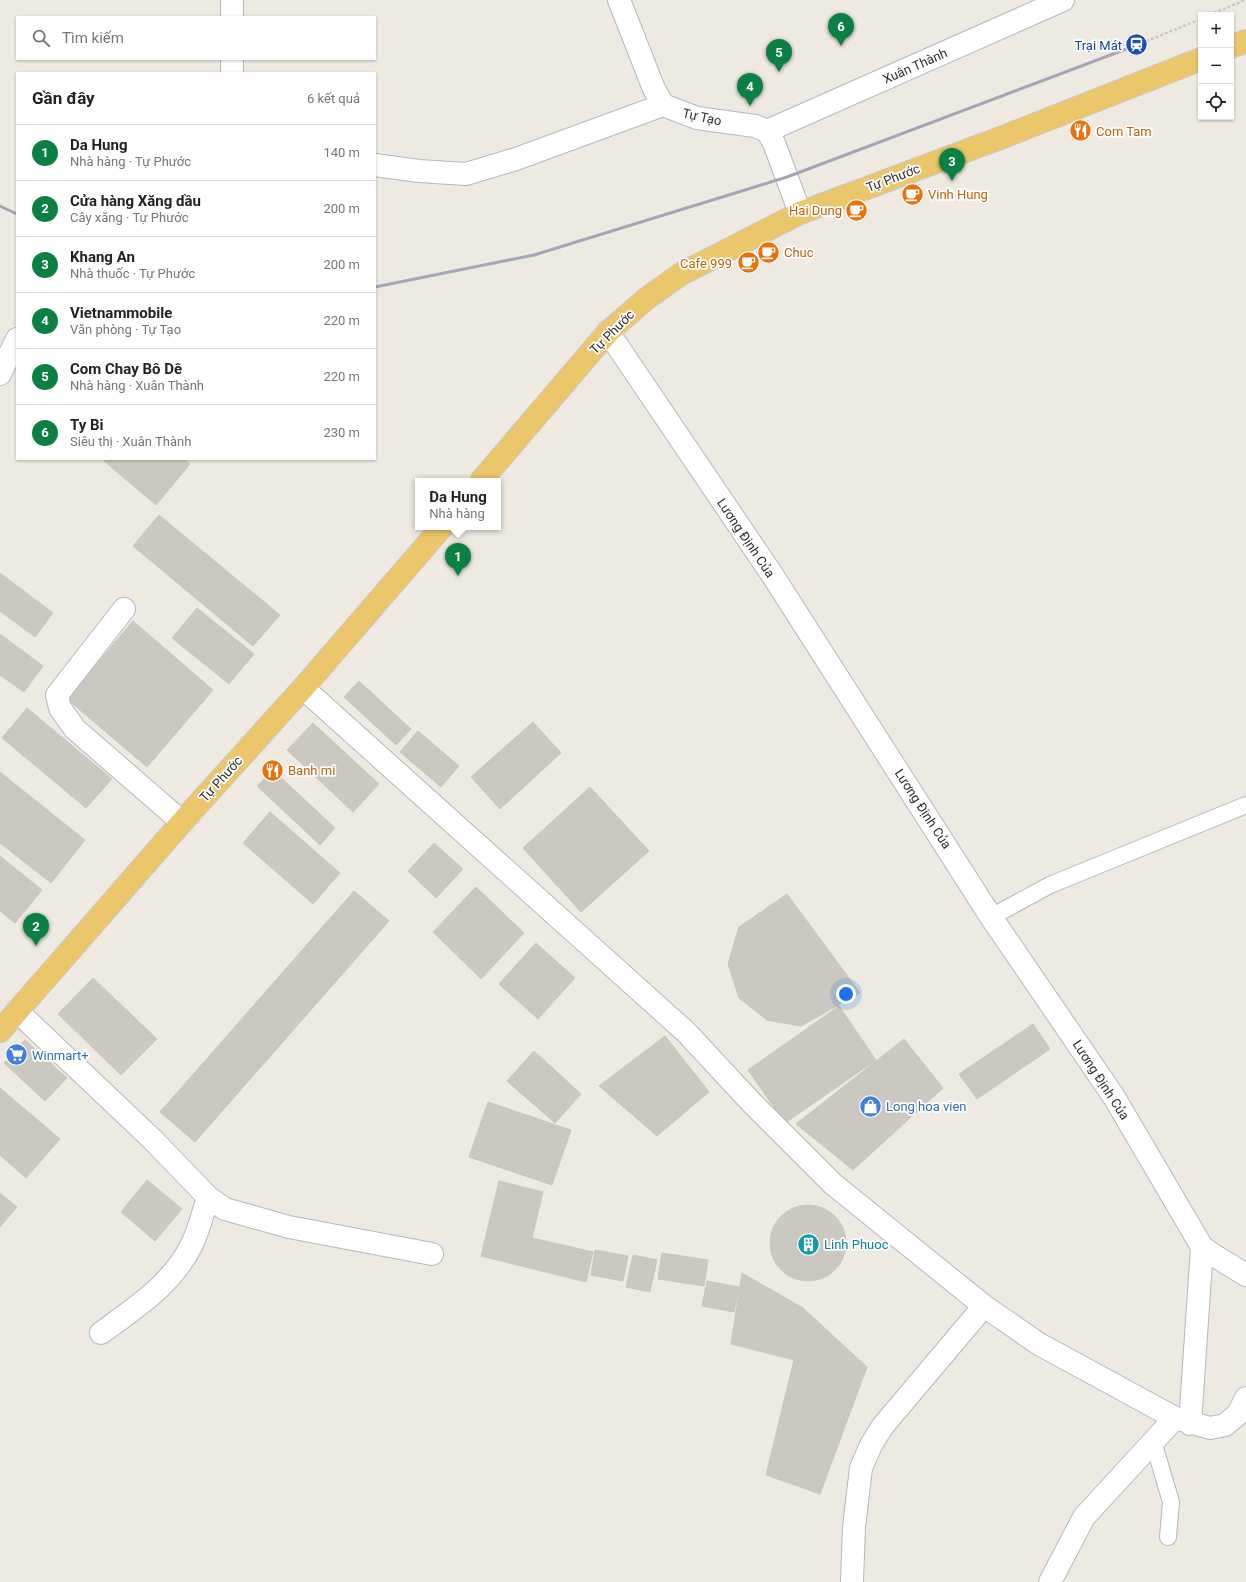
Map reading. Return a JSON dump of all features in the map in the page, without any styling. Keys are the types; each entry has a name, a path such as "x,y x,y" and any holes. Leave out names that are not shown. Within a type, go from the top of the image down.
{"highway":[{"path":"1234,46 1246,41"},
{"name":"Tự Phước","path":"484,478 608,332 646,300 681,274 800,213 1003,137 1198,60"},
{"name":"Tự Phước","path":"0,1031 182,822 303,688 439,530"}],"street":[{"path":"232,0 232,16"},
{"path":"376,165 419,171 466,174 516,159 663,105 654,89 619,0"},
{"name":"Xuân Thành","path":"767,131 1063,0"},
{"path":"232,60 232,72"},
{"name":"Tự Tạo","path":"663,105 697,118 756,126 767,131"},
{"path":"767,131 774,143 800,213"},
{"name":"Lương Định Của","path":"608,332 771,573 991,917 1114,1097 1202,1247 1246,1275"},
{"path":"0,374 16,341"},
{"path":"124,609 57,695 60,708 75,729 182,822"},
{"path":"303,688 686,1032 751,1102 833,1184 984,1306 1039,1344 1182,1421 1210,1428 1225,1424 1238,1414 1246,1398"},
{"path":"17,1011 152,1139 208,1197 225,1209 288,1227 432,1254"},
{"path":"101,1333 146,1300 174,1273 192,1244 208,1197"},
{"path":"1050,1582 1084,1516 1153,1441 1182,1421 1202,1247"},
{"path":"852,1582 854,1527 861,1468 871,1445 882,1427 984,1306"}],"lane":[{"path":"991,917 1050,885 1246,804"},
{"path":"1153,1441 1171,1502 1168,1537"}],"path":[{"path":"1217,12 1245,0"},
{"path":"1137,45 1198,20"}],"building":[{"path":"185,460 190,464 156,505 104,461"},
{"path":"159,515 280,615 253,646 133,546"},
{"path":"0,573 53,613 35,637 0,611"},
{"path":"197,608 254,654 229,684 172,638"},
{"path":"133,621 213,690 147,767 67,699"},
{"path":"0,634 43,666 24,692 0,675"},
{"path":"359,681 411,729 396,745 344,697"},
{"path":"27,708 112,779 86,808 2,738"},
{"path":"533,722 561,753 500,809 471,777"},
{"path":"313,723 379,784 353,812 287,750"},
{"path":"418,731 459,766 441,787 400,752"},
{"path":"273,770 335,828 320,845 257,786"},
{"path":"0,772 85,840 51,883 0,843"},
{"path":"590,787 649,851 581,912 523,848"},
{"path":"270,812 340,873 313,904 243,843"},
{"path":"434,843 463,869 436,898 408,871"},
{"path":"0,856 42,890 15,923 0,911"},
{"path":"476,887 524,933 481,979 433,932"},
{"path":"354,891 389,921 195,1142 160,1112"},
{"path":"787,894 860,993 801,1026 767,1020 739,998 728,964 739,927"},
{"path":"536,943 575,978 538,1019 499,984"},
{"path":"93,978 157,1039 121,1075 58,1014"},
{"path":"839,1006 876,1060 785,1123 748,1070"},
{"path":"1033,1024 1050,1049 977,1099 959,1074"},
{"path":"665,1036 709,1092 657,1136 599,1086"},
{"name":"Long hoa vien","path":"904,1039 943,1088 853,1170 796,1124"},
{"path":"25,1040 67,1078 45,1101 4,1063"},
{"path":"534,1051 581,1094 555,1123 507,1081"},
{"path":"0,1088 60,1139 26,1178 0,1155"},
{"path":"488,1102 571,1130 552,1185 469,1157"},
{"path":"147,1180 182,1209 155,1241 121,1212"},
{"path":"499,1181 543,1192 532,1238 593,1252 586,1282 481,1256"},
{"path":"0,1193 17,1207 0,1227"},
{"name":"Linh Phuoc","path":"808,1205 822,1208 835,1216 843,1229 846,1243 843,1257 835,1270 822,1278 808,1281 794,1278 781,1270 773,1257 770,1243 773,1229 781,1216 794,1208"},
{"path":"595,1250 628,1256 623,1281 591,1275"},
{"path":"662,1253 708,1260 704,1286 658,1279"},
{"path":"633,1255 657,1260 650,1292 626,1287"},
{"path":"742,1273 803,1308 867,1367 820,1494 766,1475 794,1360 731,1344"},
{"path":"707,1281 739,1287 734,1312 702,1306"}],"railway":[{"path":"376,287 534,255 787,177 1137,45"},
{"path":"0,206 16,214"}],"place":[{"name":"Trại Mát","path":"1137,45"},
{"name":"Ty Bi","path":"841,46"},
{"name":"Com Chay Bô Dê","path":"779,72"},
{"name":"Vietnammobile","path":"750,106"},
{"name":"Com Tam","path":"1081,131"},
{"name":"Khang An","path":"952,181"},
{"name":"Vinh Hung","path":"913,194"},
{"name":"Hai Dung","path":"857,210"},
{"name":"Chuc","path":"769,252"},
{"name":"Cafe 999","path":"748,263"},
{"name":"Da Hung","path":"458,576"},
{"name":"Banh mi","path":"273,770"},
{"name":"Cửa hàng Xăng dầu","path":"36,946"},
{"name":"Winmart+","path":"17,1055"},
{"name":"Long hoa vien","path":"871,1106"},
{"name":"Linh Phuoc","path":"808,1244"}]}
